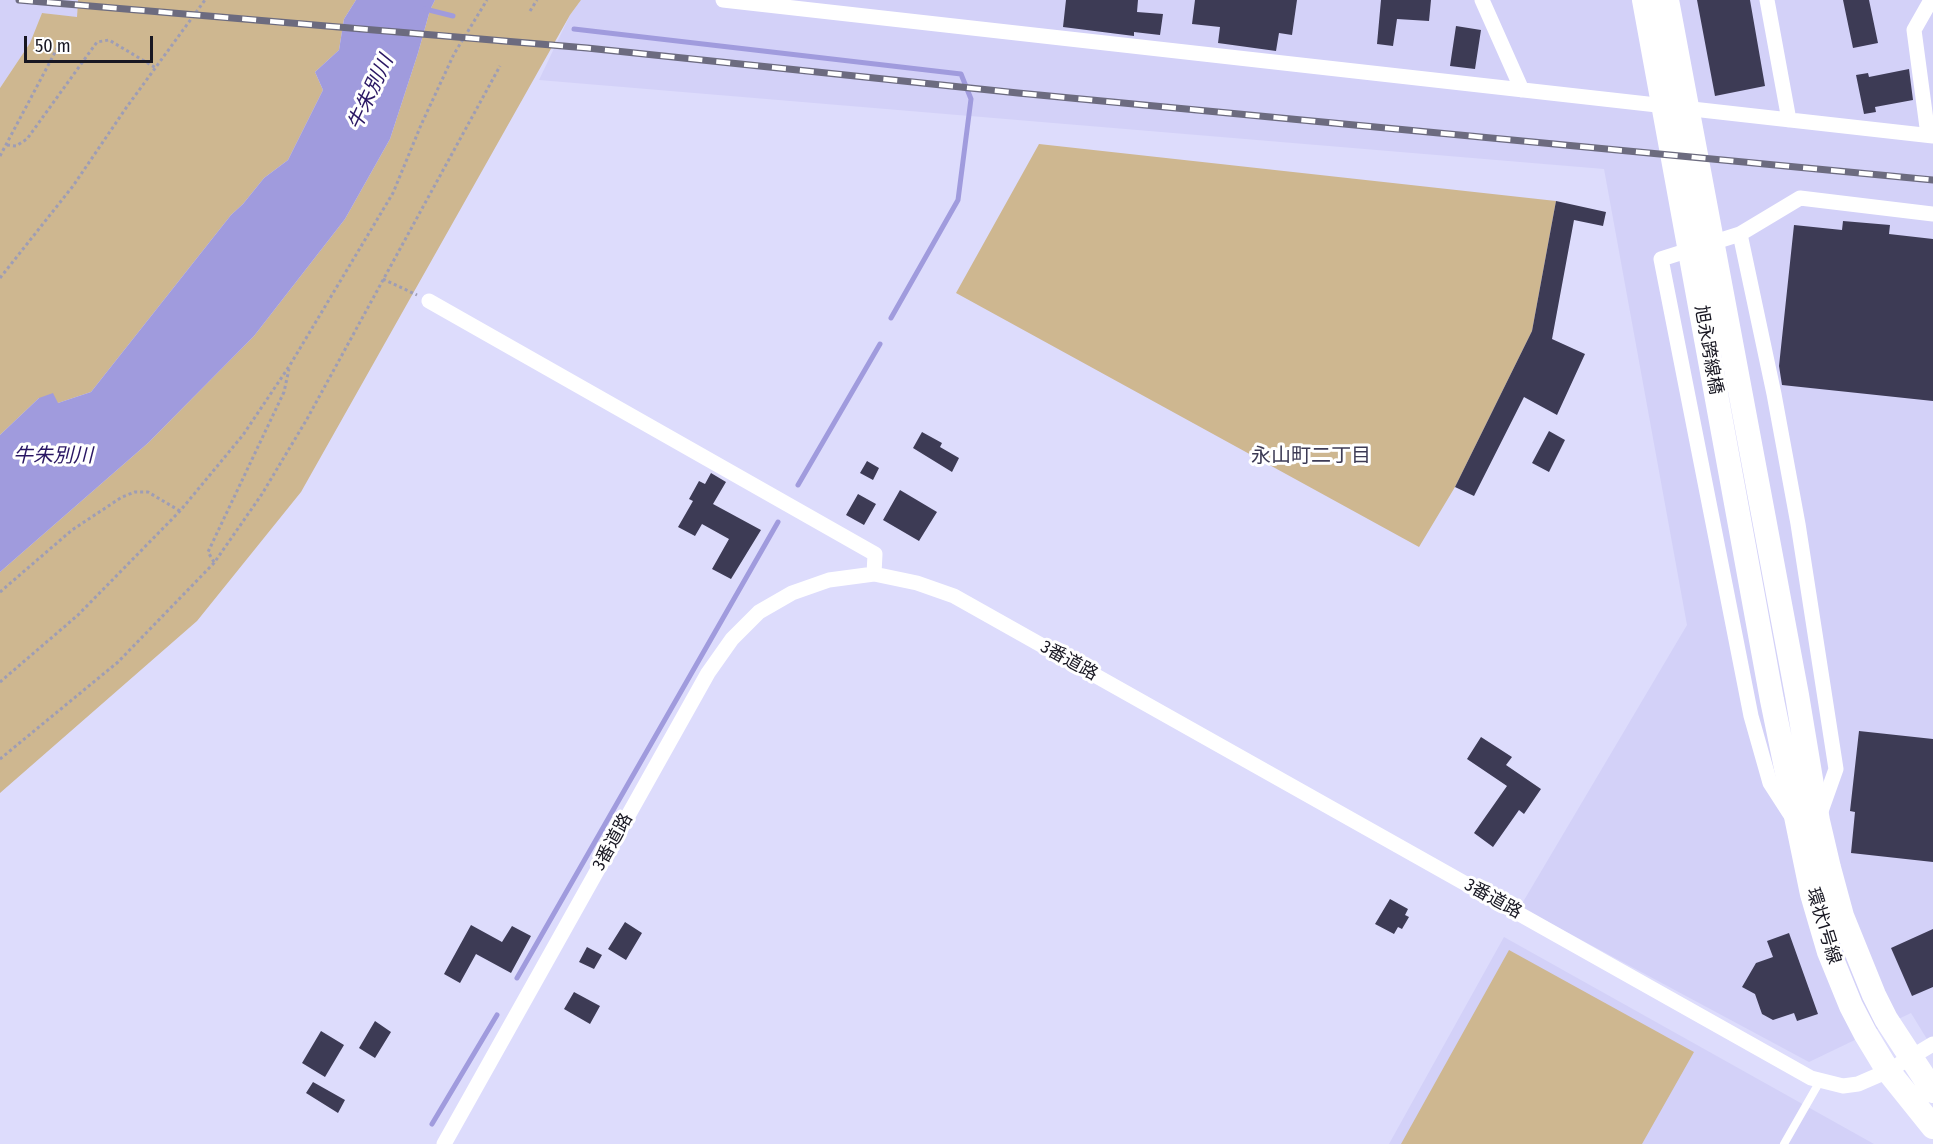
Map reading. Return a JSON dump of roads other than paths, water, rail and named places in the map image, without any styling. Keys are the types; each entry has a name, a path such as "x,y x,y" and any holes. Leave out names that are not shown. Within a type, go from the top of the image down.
{"main road":[{"name":"旭永跨線橋","path":"1644,0 1772,700"},
{"name":"旭永跨線橋","path":"1667,0 1797,695"},
{"name":"環状1号線","path":"1797,695 1812,894 1829,952 1851,1006 1888,1071 1933,1127"},
{"name":"環状1号線","path":"1772,700 1808,824 1874,995 1886,1019 1933,1092"}],"street":[{"path":"723,0 1930,135 1914,30 1931,0"},
{"path":"1482,0 1522,90"},
{"path":"1767,0 1789,120"},
{"path":"1740,234 1774,394 1798,524 1836,769 1808,824 1770,783 1751,716 1661,259 1740,234 1800,198 1933,214"},
{"path":"429,301 875,554 874,574"},
{"name":"3番道路","path":"444,1144 702,683 732,639 759,612 792,593 829,580 874,574 917,583 954,596 1820,1081 1850,1085 1888,1071 1933,1044"}],"lane":[{"path":"1784,1144 1820,1081"}],"water":[{"name":"牛朱別川","path":"356,0 435,0 390,139 345,219 254,336 148,443 0,572 0,435 39,398 53,393 58,403 91,392 231,215 264,178 288,160 323,90 315,72 339,50 344,19"}],"waterway":[{"path":"425,9 453,16"},
{"path":"574,29 961,74 971,99 958,200 891,318"},
{"path":"798,485 880,344"},
{"path":"517,978 778,522"},
{"path":"432,1124 497,1015"}],"railway":[{"path":"19,0 587,48 1018,93 1933,180"}],"district":[{"name":"永山町二丁目","path":"1311,456"}]}
